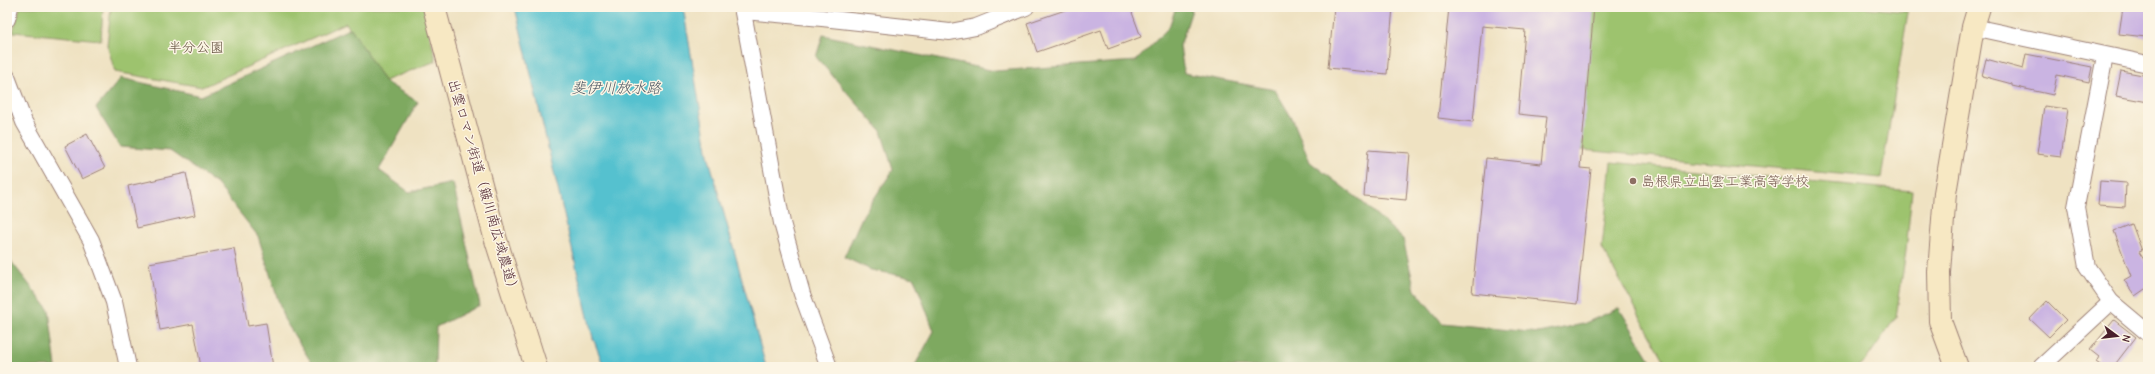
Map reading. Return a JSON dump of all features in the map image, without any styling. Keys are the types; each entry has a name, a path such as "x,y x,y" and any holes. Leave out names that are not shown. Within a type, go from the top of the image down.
{"street":[{"path":"7,20 10,7"},
{"name":"出雲ロマン街道（簸川南広域農道）","path":"434,7 495,237 536,367"},
{"path":"829,367 802,294 782,223 742,9 950,32 976,27 1026,7"},
{"path":"1957,367 1940,321 1939,272 1945,193 1976,17 2105,56 2148,64"},
{"path":"2105,56 2076,207 2087,267 2111,302 2148,333"},
{"path":"7,77 24,122 91,240 114,302 128,367"},
{"path":"2041,367 2111,302"}],"green space":[{"path":"20,7 101,7 103,8 101,40 13,32"},
{"name":"半分公園","path":"111,7 424,7 436,61 384,81 346,23 202,87 115,72 107,45"},
{"path":"1176,7 1193,7 1180,46 1184,73 1275,90 1293,120 1310,162 1360,200 1403,239 1415,290 1442,323 1539,333 1583,324 1619,308 1655,367 914,367 934,331 914,278 871,270 844,257 863,215 893,170 881,131 816,57 823,35 995,71 1136,61 1169,27"},
{"path":"1587,7 1861,7 1908,12 1881,178 1572,149"},
{"path":"351,28 384,81 418,102 379,170 409,192 453,183 480,305 436,327 435,367 319,367 313,365 284,319 258,236 217,184 170,151 120,147 96,108 121,78 201,96"},
{"path":"1611,162 1912,191 1906,251 1896,317 1866,360 1857,367 1668,367 1602,248"},
{"path":"7,256 49,310 56,367 7,367"}],"water":[{"name":"斐伊川放水路","path":"515,7 683,7 708,155 766,367 604,367 593,338"}],"building":[{"path":"1074,7 1130,7 1141,37 1108,49 1101,30 1037,52 1027,23"},
{"path":"1334,7 1393,7 1387,74 1328,68"},
{"path":"1449,7 1594,7 1580,168 1591,169 1577,304 1472,293 1486,158 1541,164 1546,117 1518,114 1525,30 1482,26 1473,122 1438,118"},
{"path":"2123,7 2148,7 2146,37 2119,34"},
{"path":"2026,54 2092,67 2089,82 2057,75 2053,95 2012,86 2012,84 1982,76 1986,59 2023,69"},
{"path":"2121,71 2148,76 2148,102 2116,96"},
{"path":"2044,106 2068,109 2061,157 2037,154"},
{"path":"87,134 105,168 82,179 65,146"},
{"path":"1368,150 1410,153 1406,200 1364,196"},
{"path":"186,173 195,215 137,228 128,186"},
{"path":"2100,181 2126,183 2125,207 2098,205"},
{"path":"2132,224 2142,251 2139,252 2148,266 2148,287 2135,296 2124,280 2131,276 2114,231"},
{"path":"234,248 248,326 266,323 273,367 201,367 193,324 160,330 149,263"},
{"path":"2047,301 2066,320 2049,337 2030,319"},
{"path":"2114,320 2136,337 2113,367 2103,367 2096,362 2099,357 2090,350"}],"place":[{"name":"島根県立出雲工業高等学校","path":"1633,181"}]}
